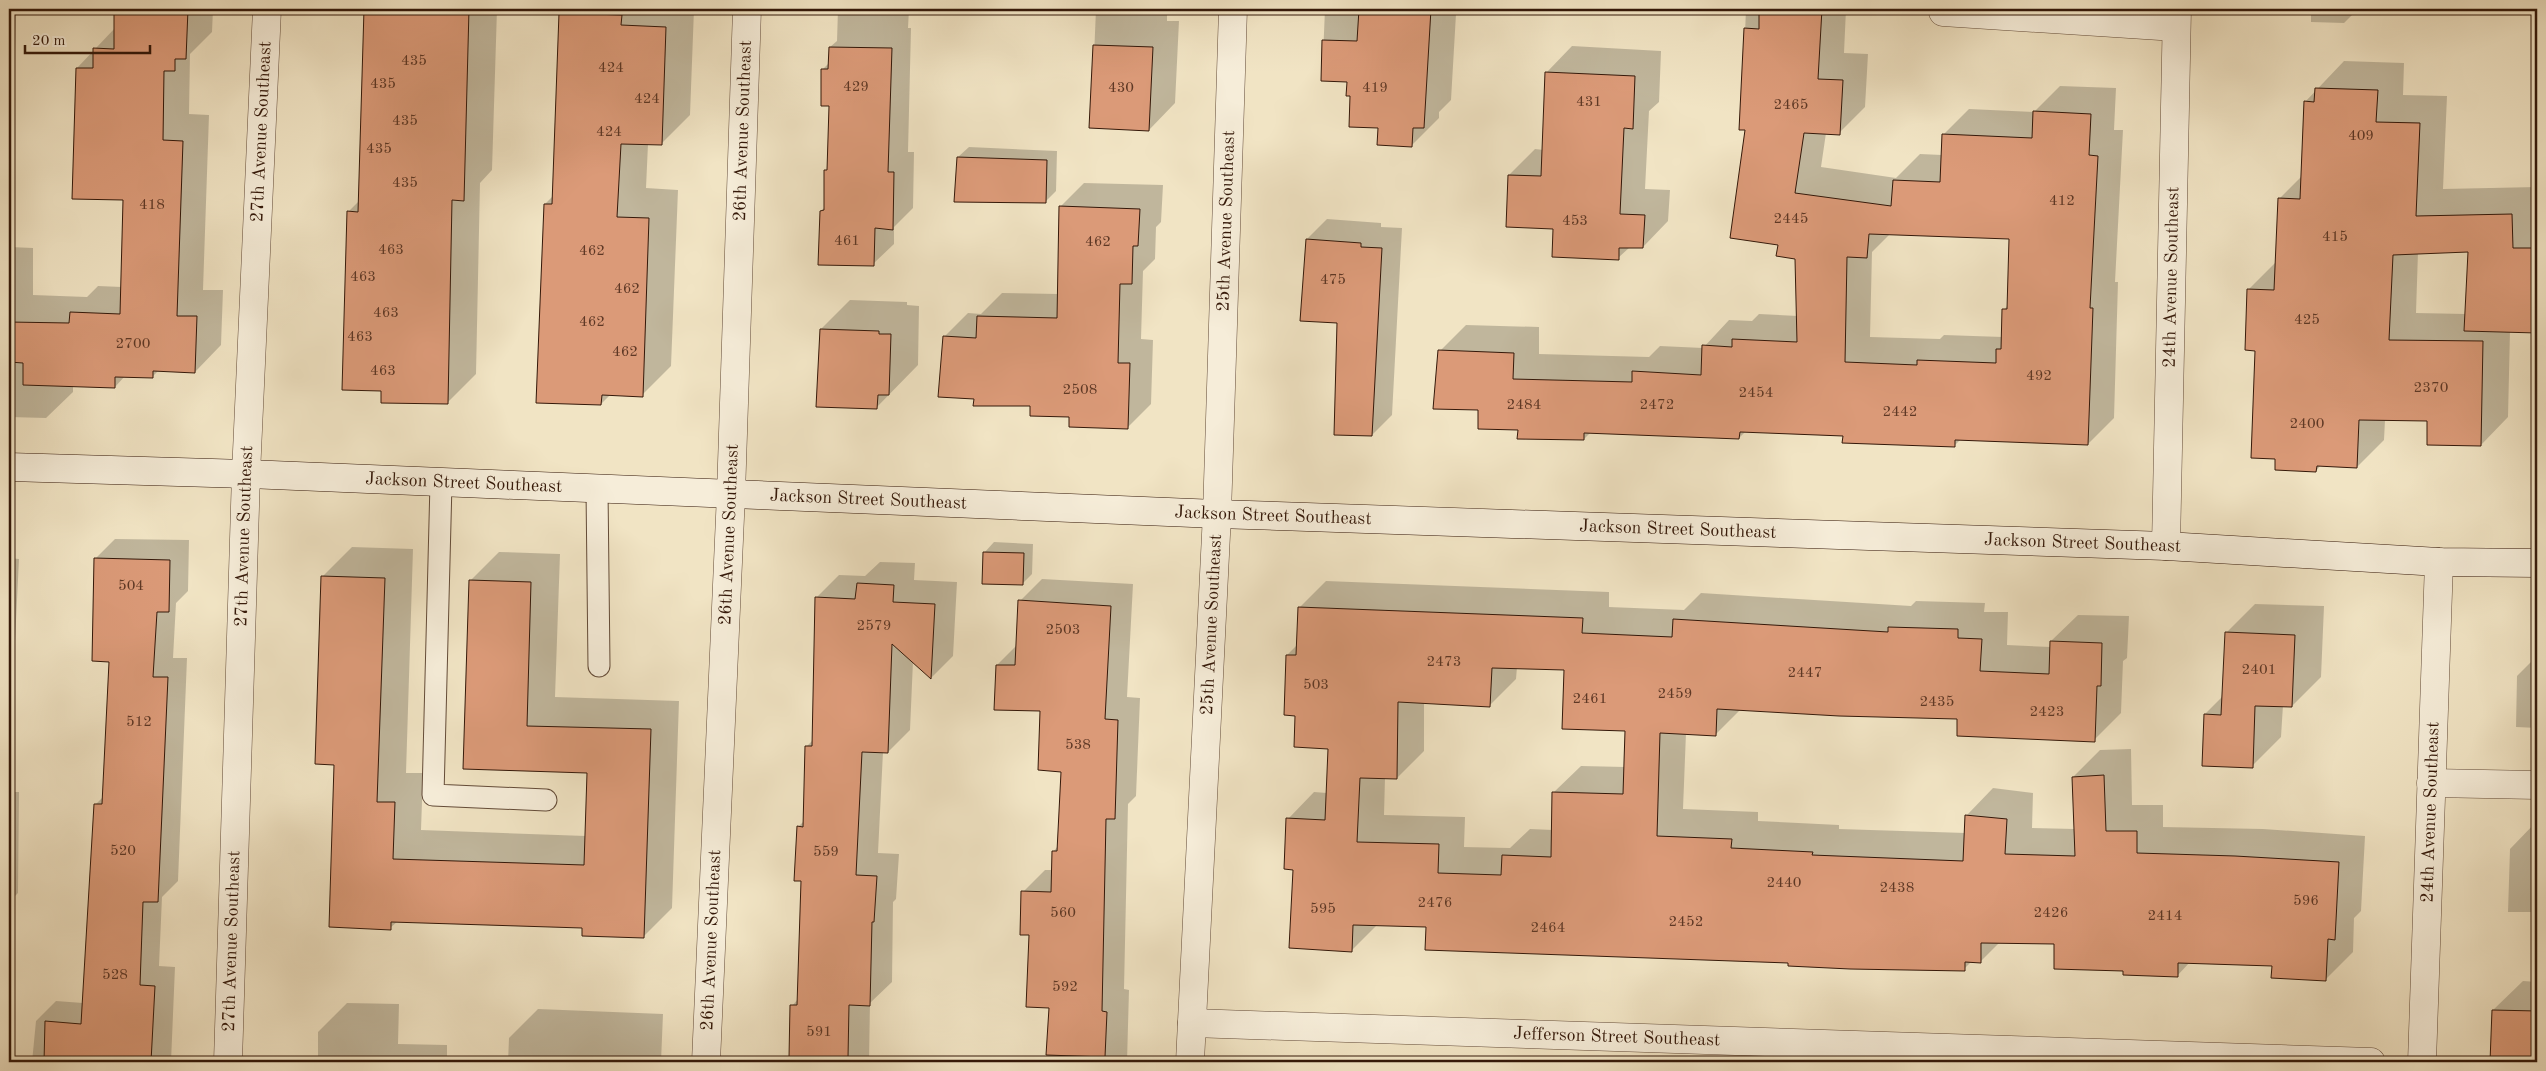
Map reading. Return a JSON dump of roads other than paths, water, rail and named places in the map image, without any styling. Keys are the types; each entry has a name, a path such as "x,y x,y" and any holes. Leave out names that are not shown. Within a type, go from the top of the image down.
{"street":[{"name":"27th Avenue Southeast","path":"228,1062 246,474 267,9"},
{"name":"26th Avenue Southeast","path":"706,1062 731,494 747,9"},
{"name":"25th Avenue Southeast","path":"1190,1062 1217,514 1232,9"},
{"path":"1943,12 2177,18"},
{"name":"24th Avenue Southeast","path":"2166,546 2177,18"},
{"name":"Jackson Street Southeast","path":"9,467 246,474 1217,514 2166,546 2439,562 2537,563"},
{"name":"24th Avenue Southeast","path":"2422,1062 2439,562"},
{"path":"2432,783 2537,785"},
{"name":"Jefferson Street Southeast","path":"1192,1023 2371,1062"}],"lane":[{"path":"441,483 433,795 546,800"},
{"path":"597,489 599,666"}]}
